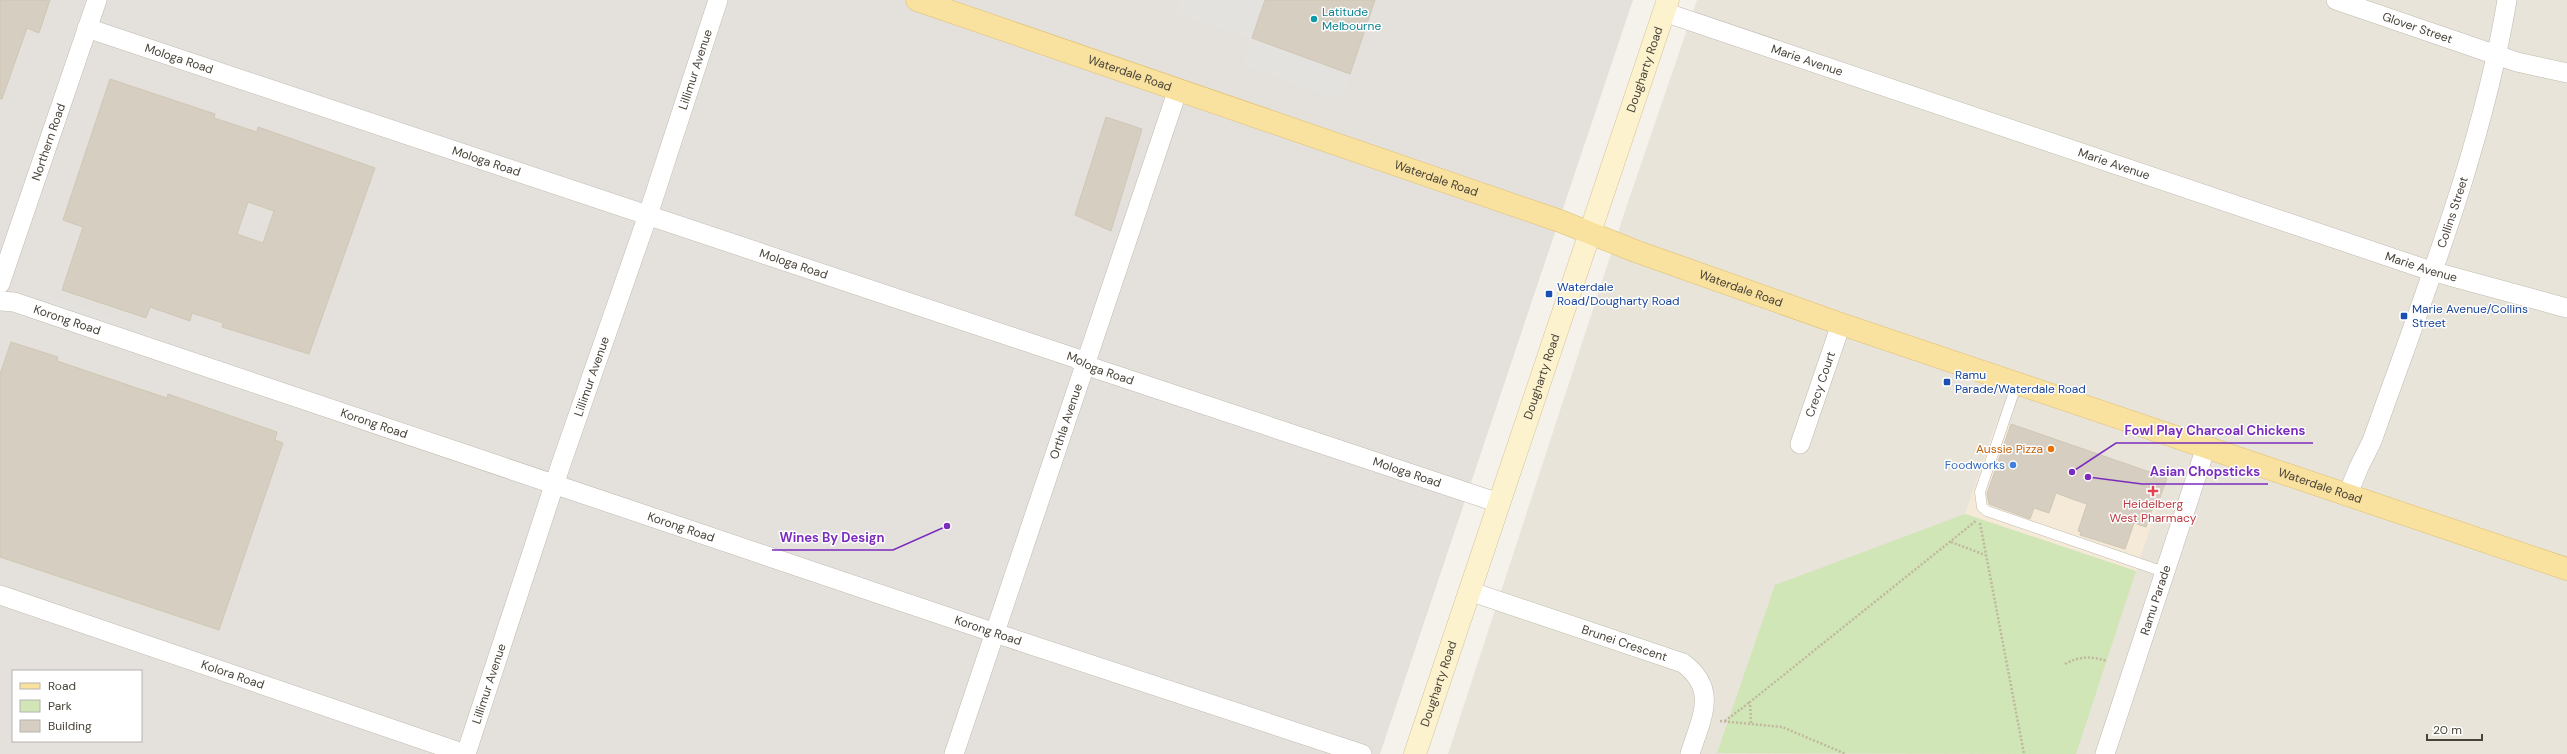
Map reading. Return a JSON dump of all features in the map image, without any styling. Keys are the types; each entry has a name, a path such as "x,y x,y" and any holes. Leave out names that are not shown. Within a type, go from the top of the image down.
{"main road":[{"name":"Waterdale Road","path":"917,0 1178,89 1589,233 1840,324 2567,570"}],"street":[{"name":"Northern Road","path":"0,284 97,0"},
{"name":"Lillimur Avenue","path":"465,754 554,484 648,215 718,0"},
{"name":"Glover Street","path":"2336,0 2526,65 2567,73"},
{"name":"Collins Street","path":"2354,497 2358,467 2372,441 2432,271 2483,118 2498,55 2507,0"},
{"name":"Dougharty Road","path":"1415,754 1666,6"},
{"name":"Marie Avenue","path":"1666,6 2432,271 2567,308"},
{"name":"Mologa Road","path":"87,28 648,215 1499,503"},
{"name":"Orthla Avenue","path":"954,754 1178,89"},
{"name":"Korong Road","path":"0,301 14,302 996,633 1362,754"},
{"name":"Crecy Court","path":"1800,444 1840,324"},
{"name":"Ramu Parade","path":"2105,754 2206,447"},
{"name":"Brunei Crescent","path":"1469,591 1683,663 1693,671 1704,689 1705,705 1690,754"},
{"name":"Kolora Road","path":"0,595 465,754"}],"lane":[{"path":"2017,384 1980,492 1982,507 1987,511 2164,572"}],"path":[{"path":"1725,722 1979,518 2024,754"},
{"path":"1951,542 1985,555"},
{"path":"2066,664 2075,659 2087,657 2107,661"},
{"path":"1750,702 1751,723"},
{"path":"1701,720 1751,723 1782,727 1846,754"}],"shaded area":[{"path":"0,0 1633,0 1380,754 0,754"},
{"path":"1180,0 1263,0 1250,39 1175,14"},
{"path":"1697,0 2567,0 2567,754 1448,754 1626,208"},
{"path":"1252,38 1350,74 1340,101 1242,65"},
{"path":"46,296 112,318 108,334 40,311"},
{"path":"135,327 158,333 153,348 127,340 130,330"},
{"path":"1997,420 2167,478 2136,571 1965,514"}],"green space":[{"path":"1965,514 2136,571 2076,754 1717,753 1775,585"}],"building":[{"path":"0,0 50,0 39,33 27,28 2,99 0,99"},
{"name":"Latitude Melbourne","path":"1265,0 1375,0 1350,74 1252,38"},
{"path":"110,79 215,114 214,118 257,132 258,127 375,168 309,354 222,327 223,323 192,313 190,321 150,307 146,318 62,290 83,227 63,220","holes":["248,202 274,211 263,243 237,234"]},
{"path":"1106,117 1142,129 1111,231 1075,215"},
{"path":"11,342 58,357 57,361 167,398 168,394 277,432 275,440 283,443 219,630 0,557 0,374"},
{"path":"2011,424 2167,478 2157,506 2154,504 2146,527 2134,523 2125,549 2080,535 2081,532 2078,531 2087,504 2056,493 2049,513 2034,508 2030,519 1989,504 1987,494"}],"place":[{"name":"Latitude Melbourne","path":"1314,19"},
{"name":"Waterdale Road/Dougharty Road","path":"1549,294"},
{"name":"Marie Avenue/Collins Street","path":"2404,316"},
{"name":"Ramu Parade/Waterdale Road","path":"1947,382"},
{"name":"Aussie Pizza","path":"2051,449"},
{"name":"Foodworks","path":"2013,465"},
{"name":"Fowl Play Charcoal Chickens","path":"2072,472"},
{"name":"Asian Chopsticks","path":"2088,477"},
{"name":"Heidelberg West Pharmacy","path":"2153,491"},
{"name":"Wines By Design","path":"947,526"}]}
